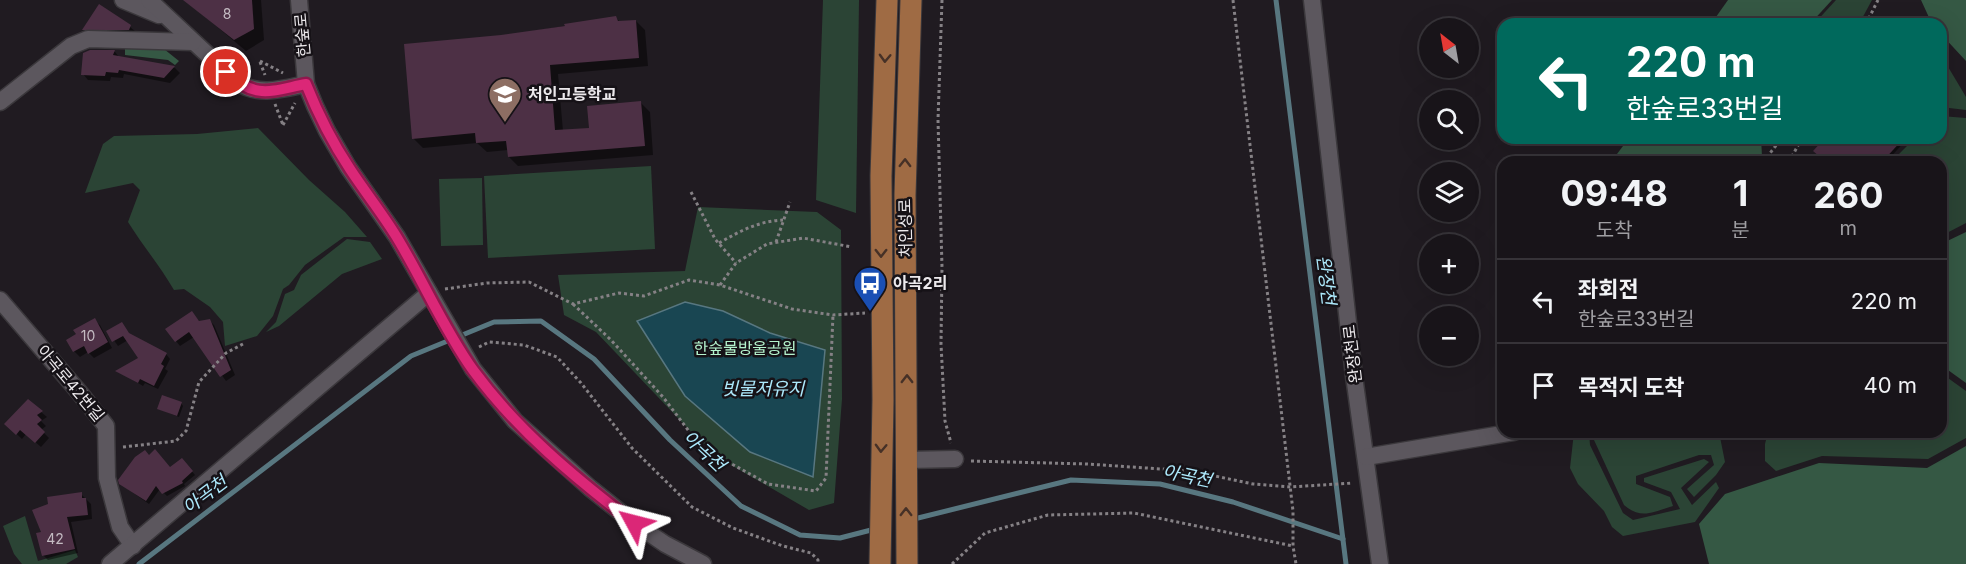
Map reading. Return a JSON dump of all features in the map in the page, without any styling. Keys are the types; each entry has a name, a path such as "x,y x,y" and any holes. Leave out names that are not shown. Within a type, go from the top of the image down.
{"main road":[{"name":"처인성로","path":"880,557 881,176 887,0"},
{"name":"처인성로","path":"907,554 905,195 911,0"}],"street":[{"path":"123,0 166,17"},
{"path":"149,0 238,83 252,90 271,91 306,84"},
{"name":"한숲로","path":"299,0 306,84 327,131 384,217 441,317 478,376 515,421 554,457 634,523 665,544 703,564"},
{"name":"완장천로","path":"1312,0 1354,376 1380,564"},
{"path":"0,102 71,46 88,39 194,42"},
{"path":"110,564 429,293"},
{"name":"아곡로42번길","path":"0,300 106,426 107,478 120,527 133,546"},
{"path":"1366,457 1497,435"},
{"path":"907,470 955,459"}],"path":[{"path":"942,0 938,120 942,267 941,344 945,421 955,459 1180,470 1253,484 1290,487 1347,483"},
{"path":"1233,0 1293,511 1293,546 1296,564"},
{"path":"1869,18 1878,0"},
{"path":"1767,156 1777,144"},
{"path":"691,192 719,243 736,263"},
{"path":"776,243 790,202"},
{"path":"719,243 768,220 783,219"},
{"path":"720,285 736,263 767,244 803,238 852,247"},
{"path":"573,304 620,293 645,296 689,280 720,285 792,309 833,315 882,312"},
{"path":"429,293 487,283 529,282 573,304 611,340 663,397 701,447 768,484 816,491 826,478 833,315"},
{"path":"463,353 489,342 524,345 557,357 581,383 632,448 692,507 732,528 811,553 818,560 818,564"},
{"path":"106,449 176,441 186,431 199,382 226,353 243,344"},
{"path":"952,564 985,533 1048,515 1134,513 1293,546"}],"green space":[{"path":"823,0 859,0 856,213 816,200"},
{"path":"1728,0 1832,0 1816,18 1715,18"},
{"path":"1836,0 1872,0 1862,18 1820,18"},
{"path":"1921,0 1966,0 1966,61 1947,40 1947,18 1929,18"},
{"path":"125,49 164,49 179,61 175,65 168,60 125,55"},
{"path":"1947,65 1966,97 1966,110 1947,108"},
{"path":"1947,116 1966,118 1966,223 1947,233 1947,156 1897,156 1909,144 1947,144"},
{"path":"258,128 309,180 345,212 367,237 344,237 305,265 283,289 273,316 257,336 225,346 223,322 210,307 184,289 174,290 128,222 140,190 133,183 85,193 103,144 114,136 197,134"},
{"path":"1624,144 1761,144 1762,156 1616,156"},
{"path":"651,166 655,249 488,258 484,176"},
{"path":"482,178 483,245 441,246 439,179"},
{"name":"한숲물방울공원","path":"698,207 817,212 841,230 842,399 834,503 809,510 726,462 697,438 596,332 564,315 558,275 685,271"},
{"path":"1966,232 1966,383 1947,369 1947,241"},
{"path":"347,239 370,242 382,259 342,274 279,326 266,332 276,322 285,294 294,290 301,275"},
{"path":"1947,377 1966,391 1966,438 1928,459 1822,456 1776,471 1765,461 1766,438 1947,438"},
{"path":"1573,438 1589,438 1590,445 1623,513 1633,520 1680,509 1671,492 1644,482 1644,478 1704,459 1709,462 1681,488 1692,505 1716,482 1719,488 1695,522 1623,536 1612,527 1604,511 1578,484 1570,468"},
{"path":"1594,438 1720,438 1725,462 1716,475 1694,497 1687,489 1714,465 1711,455 1699,455 1636,476 1636,484 1670,497 1673,506 1647,513 1636,512 1624,505"},
{"path":"1966,446 1966,564 1709,564 1699,524 1725,494 1819,463 1927,468"},
{"path":"25,516 38,561 75,550 78,557 66,564 22,564 14,554 3,526"}],"water":[{"name":"빗물저유지","path":"685,302 723,311 770,333 825,350 813,477 750,452 685,396 637,321"}],"building":[{"path":"183,0 252,0 254,29 234,40"},
{"path":"99,4 131,25 129,30 82,30"},
{"path":"616,16 618,21 636,20 639,58 550,65 555,130 589,128 587,106 641,101 645,146 508,157 506,141 476,143 475,133 412,139 404,44 501,35"},
{"path":"90,50 115,50 113,55 175,66 164,78 119,70 118,73 106,72 105,76 81,75 83,53"},
{"path":"1819,144 1898,144 1888,156 1819,156 1813,151"},
{"path":"192,311 199,321 210,319 231,370 220,377 189,332 175,342 165,329"},
{"path":"95,318 108,342 88,354 84,346 73,352 66,340 76,334 73,330"},
{"path":"122,322 129,333 167,353 161,364 164,366 154,386 140,379 138,383 115,371 138,358 123,336 112,342 106,331"},
{"path":"162,395 182,402 177,416 157,409"},
{"path":"28,399 43,411 37,415 42,420 37,424 45,432 35,443 20,430 16,435 4,424"},
{"path":"155,449 170,467 182,458 193,471 182,481 183,483 162,494 156,486 146,501 119,484 118,480 135,457 145,450 149,455"},
{"path":"82,492 82,498 86,498 88,515 67,517 75,549 42,556 36,533 41,532 32,510 48,504 47,497"}],"waterway":[{"name":"완장천","path":"1276,0 1346,564"},
{"name":"아곡천","path":"139,564 411,356 494,322 541,321 594,359 670,440 741,506 800,535 840,538 875,529"},
{"name":"아곡천","path":"910,520 1071,480 1160,484 1233,502 1343,539"}],"place":[{"name":"처인고등학교","path":"505,123"},
{"name":"아곡2리","path":"870,312"}],"route":[{"path":"226,72 245,87 261,92 306,84 327,131 359,183 397,237 473,369 515,421 600,497 634,523"}]}
